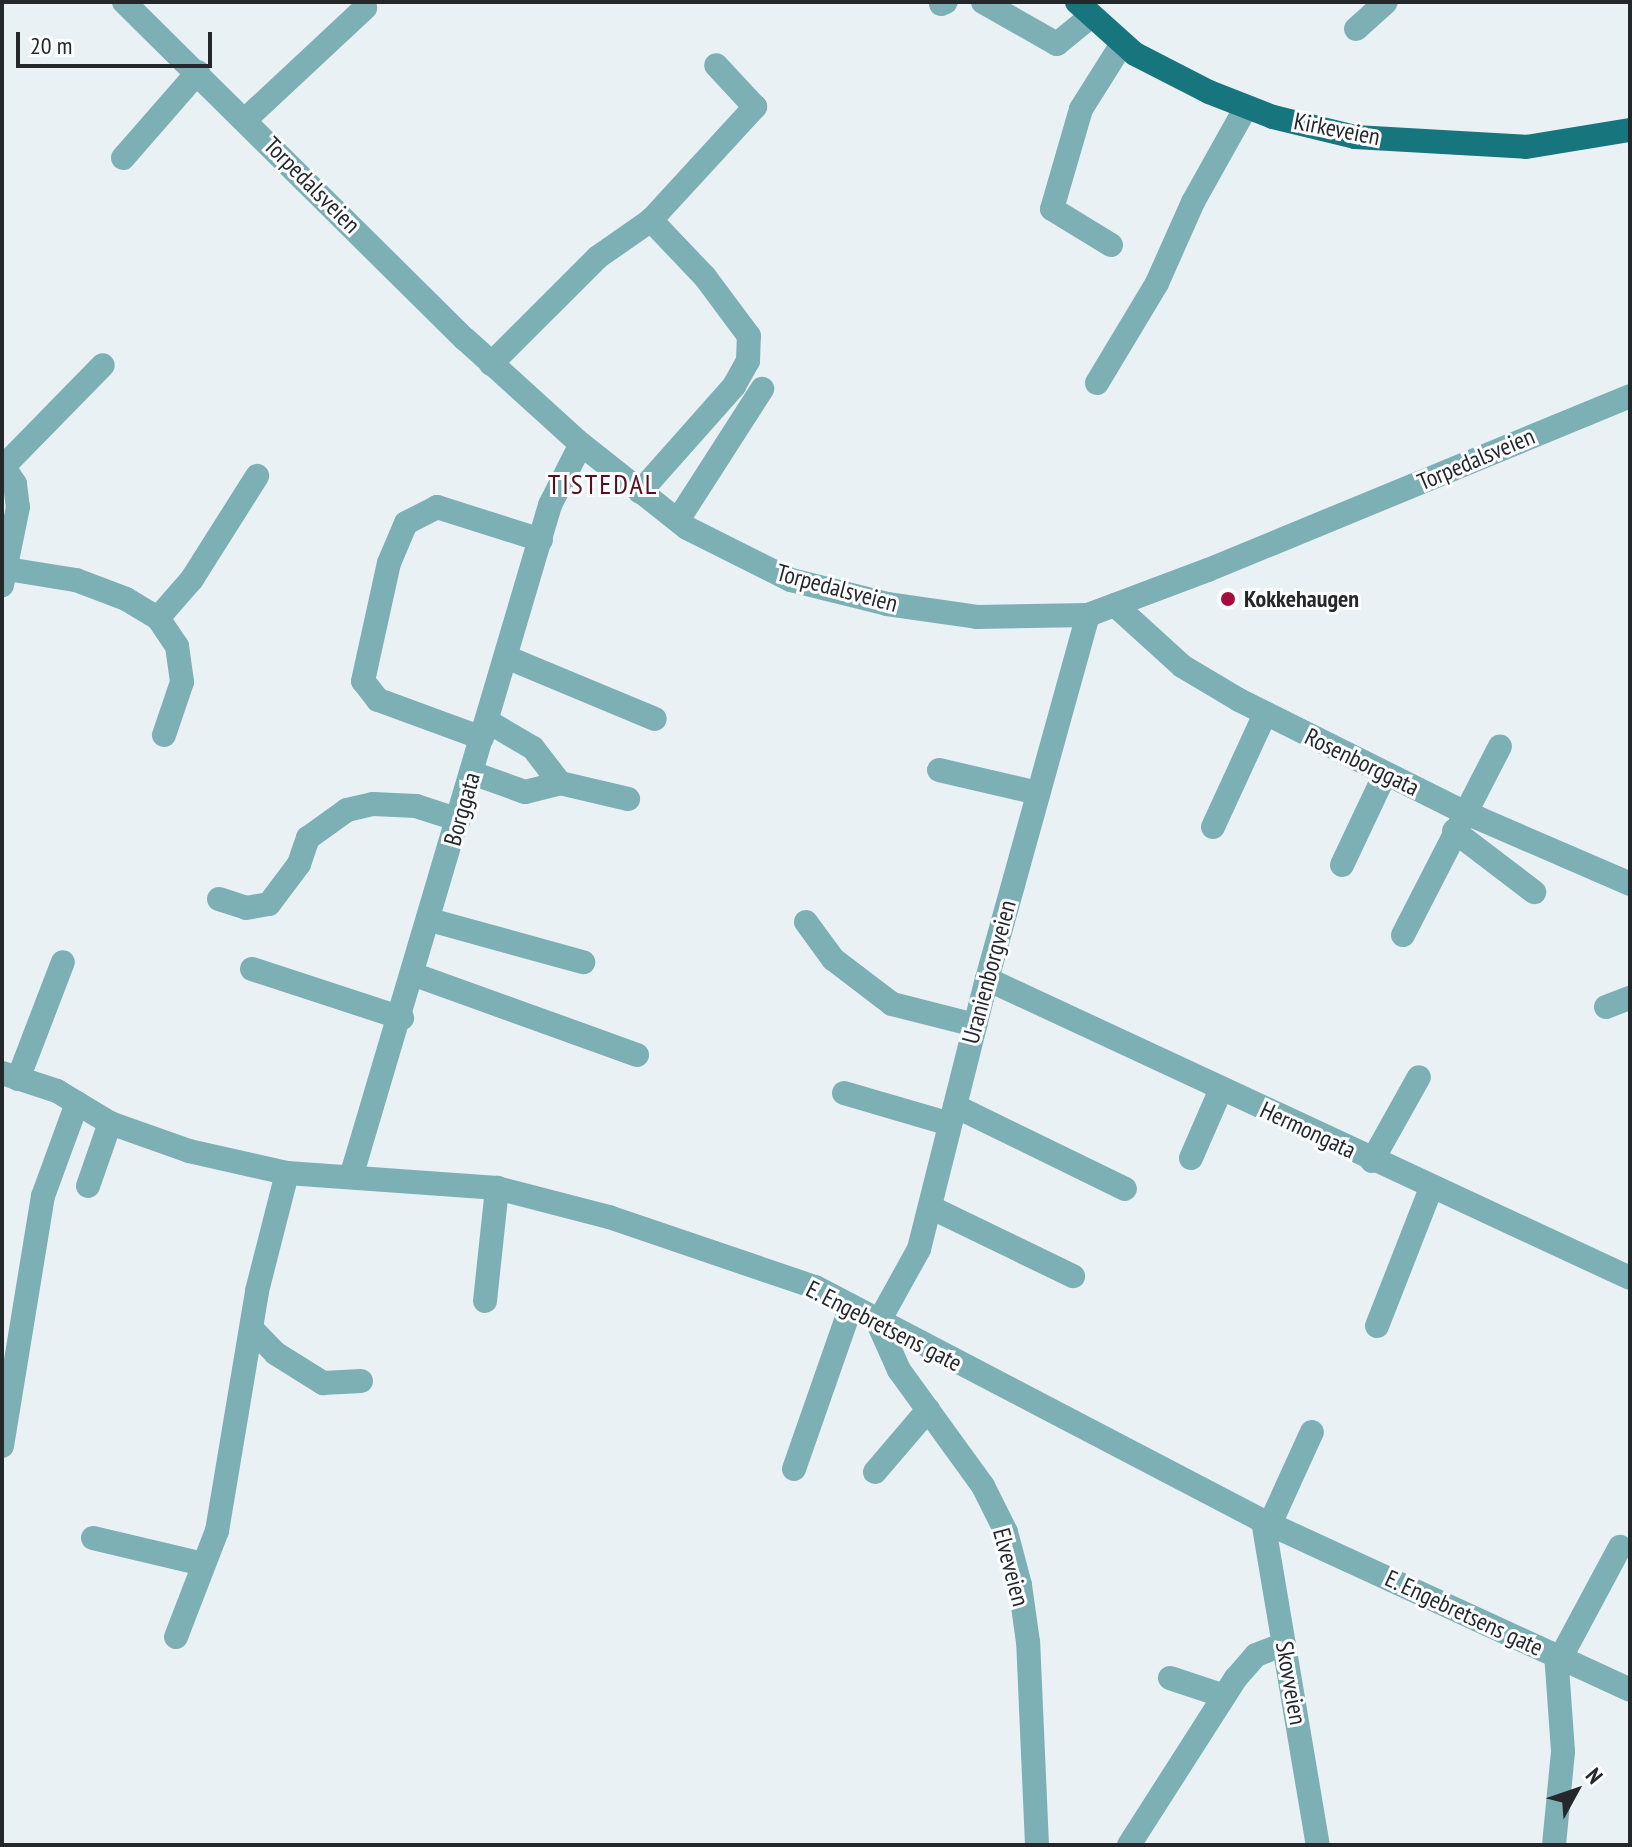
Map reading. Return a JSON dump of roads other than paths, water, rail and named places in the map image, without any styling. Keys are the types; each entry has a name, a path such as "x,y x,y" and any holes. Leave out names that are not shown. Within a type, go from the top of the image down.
{"main road":[{"name":"Kirkeveien","path":"1083,9 1122,44 1209,92 1246,107 1355,137 1526,147 1630,130"}],"street":[{"name":"Torpedalsveien","path":"124,2 491,364 581,444 678,520 791,580 887,604 977,617 1088,615 1630,396"},
{"path":"983,2 1057,44 1083,9"},
{"path":"1356,29 1386,2"},
{"path":"246,119 365,8"},
{"path":"1111,245 1052,209 1081,109 1122,44"},
{"path":"491,364 598,257 651,220 755,107 716,65"},
{"path":"123,158 198,72"},
{"path":"1097,383 1157,283 1193,202 1246,107"},
{"path":"640,492 734,386 748,361 749,336 705,277 651,220"},
{"path":"103,365 3,465 15,484 18,507 5,568 76,580 126,599 158,618 177,646 182,682 164,735"},
{"path":"678,520 762,389"},
{"name":"Borggata","path":"351,1177 415,975 550,505 581,444"},
{"path":"158,618 192,579 257,476"},
{"path":"541,540 437,507 406,523 389,563 363,681 378,700 485,730 533,748 560,783"},
{"name":"Rosenborggata","path":"1115,605 1182,666 1265,714 1385,774 1459,822 1630,884"},
{"name":"Uranienborgveien","path":"878,1323 919,1249 987,979 1088,615"},
{"path":"506,657 655,719"},
{"path":"1213,827 1265,714"},
{"path":"1403,935 1500,746"},
{"path":"939,770 1038,793"},
{"path":"472,773 525,792 560,783 628,799"},
{"path":"1342,865 1385,774"},
{"path":"219,899 246,908 269,904 299,864 308,838 347,810 373,804 416,806 459,820"},
{"path":"1459,822 1534,892"},
{"path":"430,920 583,962"},
{"path":"806,922 833,959 892,1004 975,1025"},
{"path":"10,1076 63,962"},
{"path":"252,969 402,1018"},
{"path":"415,975 637,1055"},
{"name":"Hermongata","path":"987,979 1372,1161 1630,1278"},
{"path":"1606,1007 1630,998"},
{"name":"E. Engebretsens gate","path":"10,1076 77,1103 110,1123 189,1151 287,1173 497,1188 609,1217 815,1287 850,1309 1266,1522 1630,1690"},
{"path":"1372,1161 1419,1077"},
{"path":"1191,1158 1221,1089"},
{"path":"844,1093 952,1115 1125,1189"},
{"path":"2,1446 43,1196 77,1103"},
{"path":"88,1186 110,1123"},
{"path":"176,1637 217,1531 253,1330 287,1173"},
{"path":"485,1301 497,1188"},
{"path":"1377,1326 1431,1188"},
{"path":"930,1207 1073,1276"},
{"path":"794,1469 850,1309"},
{"name":"Elveveien","path":"878,1323 899,1370 983,1486 1006,1532 1020,1585 1037,1845"},
{"path":"253,1330 275,1353 323,1383 361,1381"},
{"path":"875,1472 928,1410"},
{"path":"1266,1522 1312,1432"},
{"name":"Skovveien","path":"1266,1522 1318,1845"},
{"path":"93,1538 203,1564"},
{"path":"1554,1845 1563,1751 1558,1656 1620,1547"},
{"path":"1129,1845 1224,1696 1256,1655 1284,1644"},
{"path":"1170,1678 1224,1696"}],"place":[{"name":"Kokkehaugen","path":"1228,599"}],"district":[{"name":"TISTEDAL","path":"603,484"}]}
